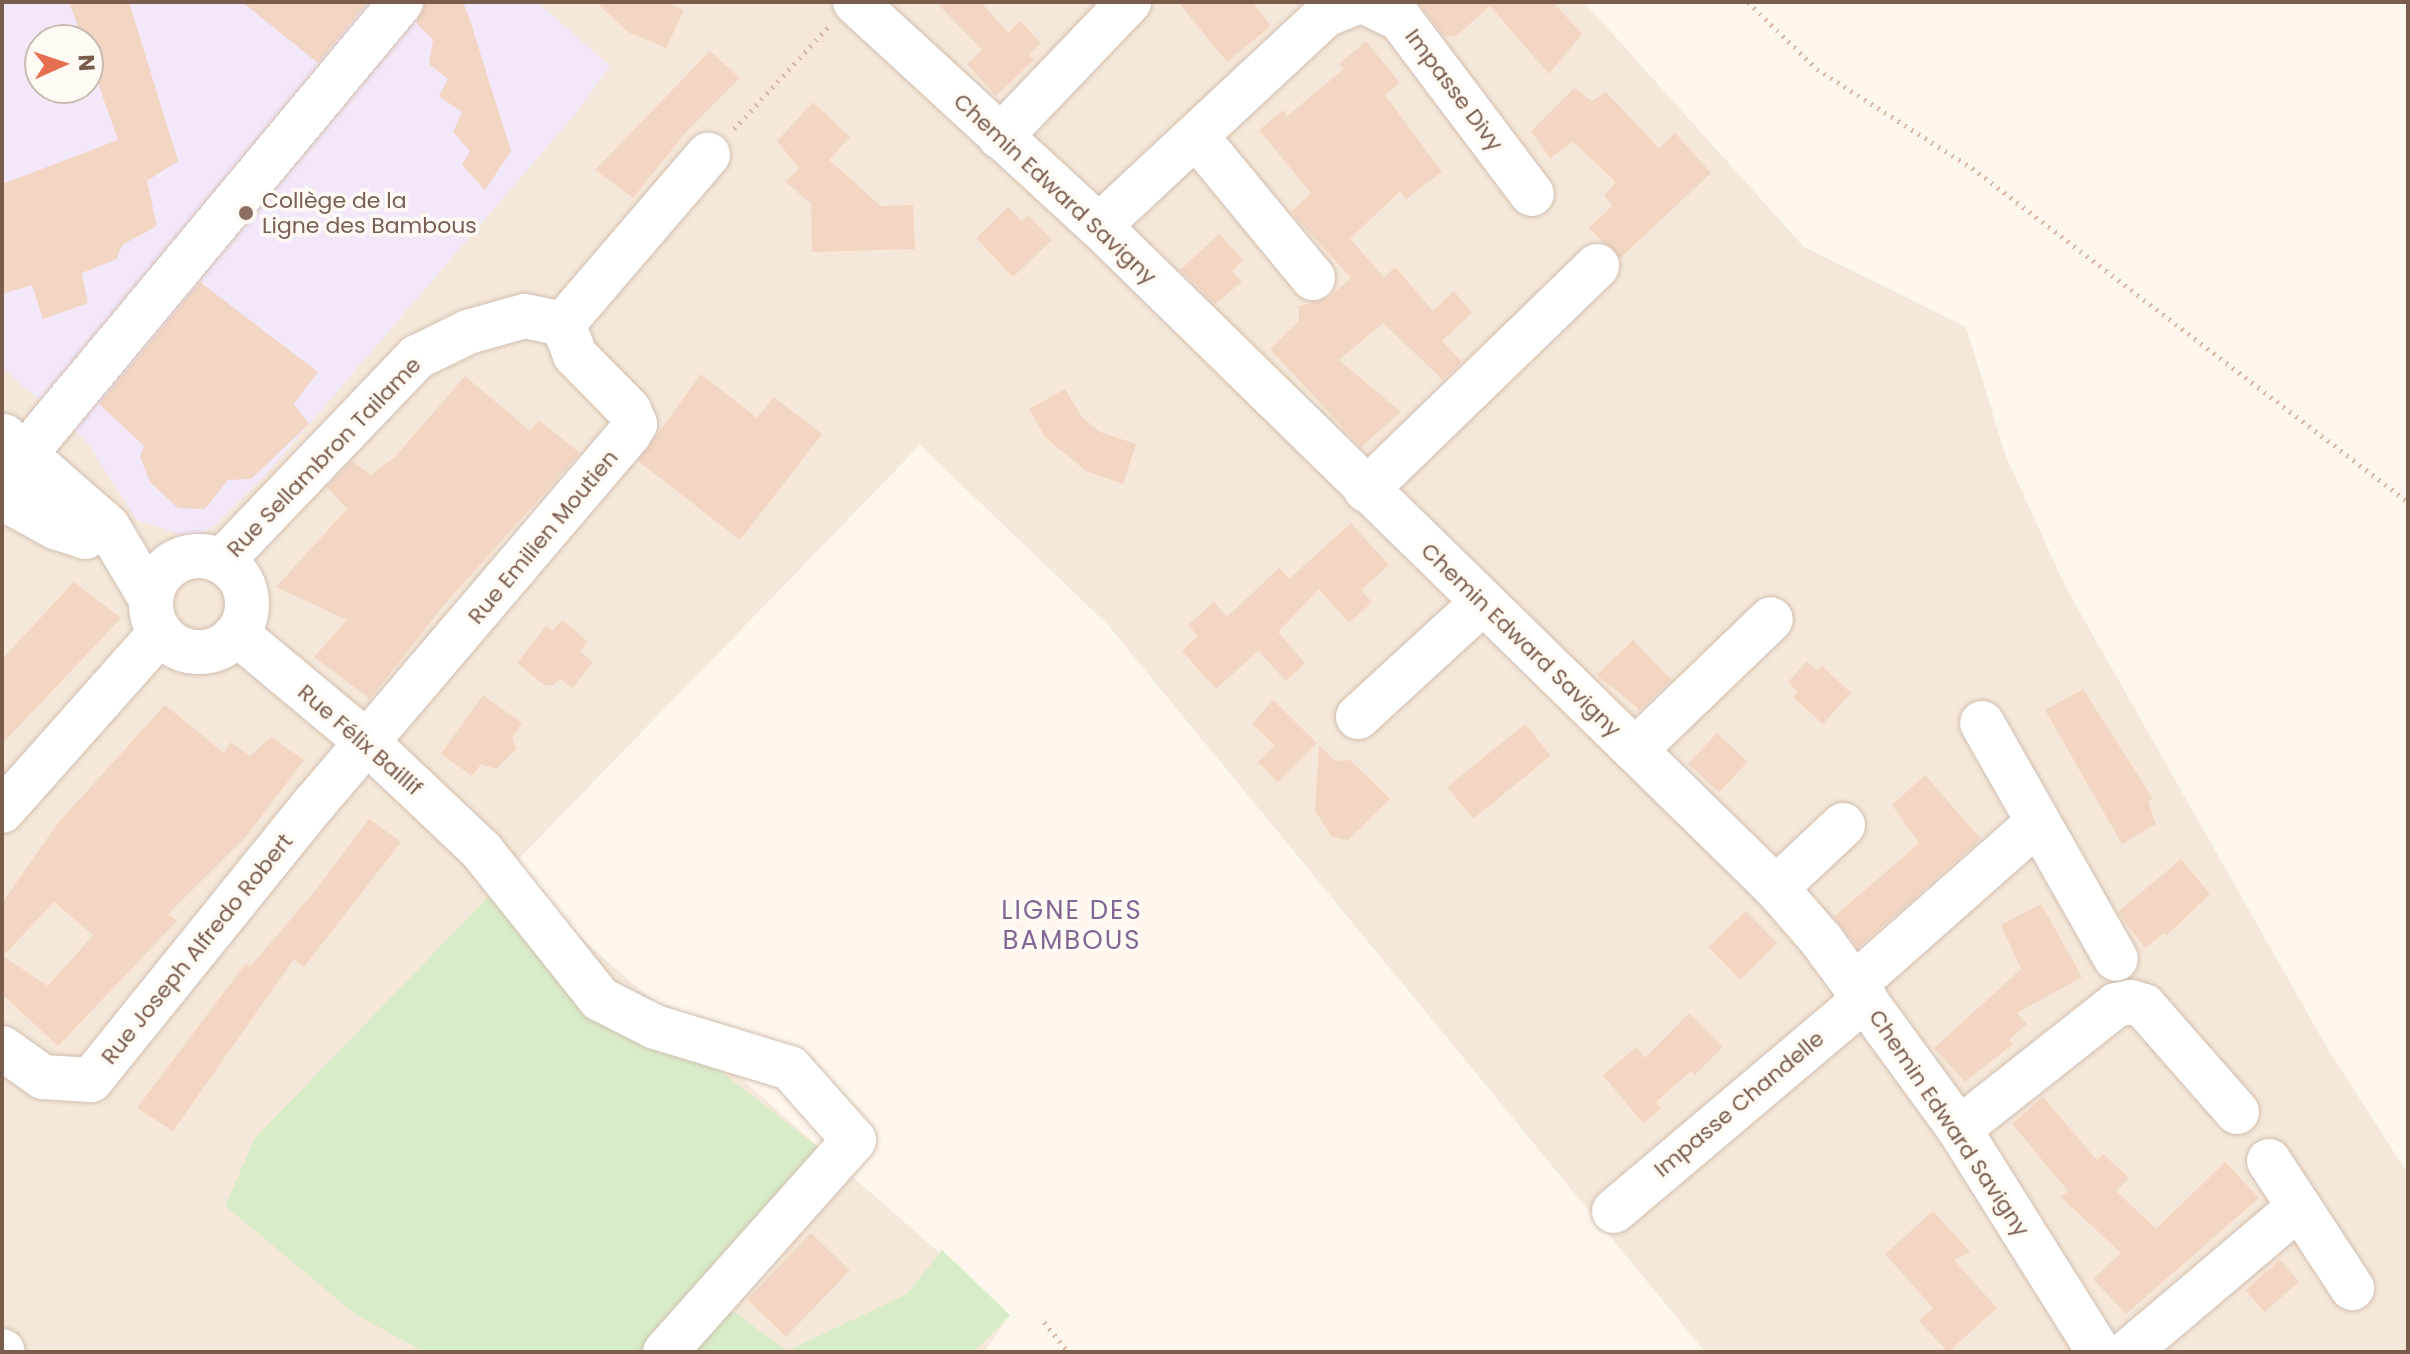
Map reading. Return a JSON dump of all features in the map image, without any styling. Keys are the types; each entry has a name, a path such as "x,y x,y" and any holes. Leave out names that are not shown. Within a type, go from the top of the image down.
{"street":[{"path":"105,523 156,616 184,650 213,650 237,634 247,606 245,590 202,560 105,523 10,457 401,2"},
{"path":"1000,137 1129,2"},
{"path":"1099,226 1325,15 1357,2"},
{"name":"Impasse Divy","path":"1365,2 1400,19 1532,194"},
{"name":"Chemin Edward Savigny","path":"845,11 1000,137 1099,226 1481,604 1636,749 1776,888 1860,992 1959,1129 2099,1352"},
{"path":"1196,136 1313,278"},
{"path":"563,324 708,155"},
{"path":"1366,490 1597,266"},
{"name":"Rue Sellambron Tailame","path":"202,560 417,357 468,332 525,316 563,324"},
{"name":"Rue Emilien Moutien","path":"370,745 635,424 629,410 575,355 563,324"},
{"path":"2,811 156,616 157,579 202,560"},
{"path":"1358,717 1481,604"},
{"path":"1636,749 1771,619"},
{"name":"Rue Félix Baillif","path":"237,634 370,745 481,850 600,999 655,1027 790,1068 854,1140 665,1352"},
{"path":"1982,723 2116,959"},
{"name":"Rue Joseph Alfredo Robert","path":"2,1048 43,1077 91,1080 314,804 370,745"},
{"name":"Impasse Chandelle","path":"1614,1211 1860,992 2038,822"},
{"path":"1776,888 1843,825"},
{"path":"1959,1129 2116,1005 2131,1002 2144,1006 2237,1112"},
{"path":"2269,1161 2352,1288"},
{"path":"2128,1352 2299,1207"}],"path":[{"path":"1748,2 1817,69 1972,168 2408,502"},
{"path":"708,155 845,11"},
{"path":"1044,1322 1068,1352"}],"shaded area":[{"path":"2,2 1584,2 1804,247 1966,327 2005,454 2065,586 2329,1051 2408,1174 2408,1352 1705,1352 1108,625 920,445 506,872 1010,1315 984,1352 2,1352"},
{"name":"Collège de la Ligne des Bambous","path":"2,2 537,2 610,66 576,113 268,472 216,525 193,538 137,520 85,439 2,368"}],"green space":[{"path":"491,894 826,1153 706,1291 787,1351 907,1294 942,1250 1010,1315 974,1352 424,1352 355,1314 225,1206 255,1138"}],"building":[{"path":"69,2 129,2 178,161 147,181 157,226 122,245 117,259 82,273 88,303 43,319 32,285 2,294 2,184 118,140 104,100 104,24 77,24"},
{"path":"242,2 368,2 318,63"},
{"path":"425,2 463,2 469,17 511,151 485,190 462,165 470,151 453,132 462,112 439,96 448,79 429,64 433,40 416,23"},
{"path":"596,2 667,2 684,10 666,48 628,32"},
{"path":"936,2 981,2 1008,33 1020,21 1041,43 1029,55 1034,60 996,96 967,64 982,50"},
{"path":"1178,2 1252,2 1271,26 1227,62"},
{"path":"1418,2 1553,2 1582,34 1549,74 1490,6 1455,37 1443,35"},
{"path":"1366,41 1400,83 1385,95 1442,172 1406,199 1400,191 1350,239 1384,277 1395,267 1433,311 1454,291 1472,313 1442,341 1462,362 1443,380 1383,323 1339,360 1401,412 1361,447 1270,349 1299,321 1299,306 1328,298 1351,278 1291,212 1311,193 1259,130 1283,110 1287,116 1344,69 1339,64"},
{"path":"710,51 740,78 687,131 633,198 595,170"},
{"path":"1574,88 1592,101 1606,92 1659,148 1675,133 1711,173 1620,258 1589,228 1612,206 1604,195 1616,182 1573,142 1550,158 1531,131"},
{"path":"813,102 850,137 829,160 881,206 913,205 915,249 812,252 811,204 786,182 799,168 777,141"},
{"path":"1008,207 1022,221 1028,215 1052,240 1013,277 976,238"},
{"path":"1219,234 1243,260 1232,271 1242,282 1215,304 1180,270"},
{"path":"200,282 318,372 294,404 309,424 251,479 228,480 205,509 178,508 150,482 140,457 144,446 99,404"},
{"path":"701,374 757,418 774,397 822,434 740,540 638,461"},
{"path":"465,376 530,431 539,420 580,453 444,605 370,699 314,657 347,620 276,587 347,509 327,487 352,461 371,475 396,456"},
{"path":"1065,389 1082,417 1100,432 1136,444 1123,484 1086,471 1045,437 1029,409"},
{"path":"1351,523 1389,565 1361,590 1372,602 1349,623 1319,589 1278,632 1305,663 1286,681 1258,651 1216,689 1182,651 1198,636 1188,625 1214,602 1227,617 1279,568 1289,579"},
{"path":"74,582 121,618 2,744 2,659"},
{"path":"562,620 588,642 580,651 593,662 572,689 560,678 554,685 544,685 517,663 546,626 552,631"},
{"path":"1633,640 1672,680 1640,710 1597,675"},
{"path":"1807,661 1817,671 1822,666 1851,693 1823,724 1793,697 1798,692 1788,682"},
{"path":"2083,689 2153,799 2148,801 2156,824 2122,844 2045,710"},
{"path":"483,695 522,723 512,738 516,749 496,769 481,764 472,776 441,754"},
{"path":"1273,700 1317,743 1278,782 1258,762 1275,745 1252,724"},
{"path":"165,705 224,753 231,742 250,756 271,737 304,760 245,838 168,914 177,921 58,1046 2,994 2,903 58,823","holes":["54,902 93,935 48,986 3,956"]},
{"path":"1525,724 1551,756 1473,819 1447,787"},
{"path":"1717,733 1748,762 1719,792 1688,764"},
{"path":"1319,745 1335,761 1350,760 1390,799 1348,840 1332,837 1315,811"},
{"path":"1925,775 1981,839 1858,948 1834,917 1919,843 1892,805"},
{"path":"369,819 401,842 304,967 294,959 173,1131 137,1108 246,963 250,967 315,891"},
{"path":"2181,859 2210,894 2166,936 2164,933 2145,948 2118,912"},
{"path":"2041,904 2082,977 2017,1013 2027,1024 2009,1040 2013,1044 1965,1082 1934,1048 2021,969 2001,925"},
{"path":"1746,911 1777,943 1740,979 1709,947"},
{"path":"1689,1013 1723,1047 1695,1075 1691,1071 1656,1102 1661,1108 1643,1123 1603,1075 1636,1047 1645,1058"},
{"path":"2043,1097 2097,1160 2103,1154 2129,1178 2116,1191 2156,1229 2225,1162 2259,1198 2126,1314 2093,1279 2121,1253 2061,1197 2068,1191 2012,1124"},
{"path":"1933,1211 1970,1252 1954,1260 1997,1308 1948,1352 1919,1321 1933,1308 1885,1254"},
{"path":"811,1233 850,1271 786,1337 747,1299"},
{"path":"2280,1260 2299,1282 2264,1312 2245,1290"}],"place":[{"name":"Collège de la Ligne des Bambous","path":"246,213"}],"district":[{"name":"LIGNE DES BAMBOUS","path":"1072,926"}]}
